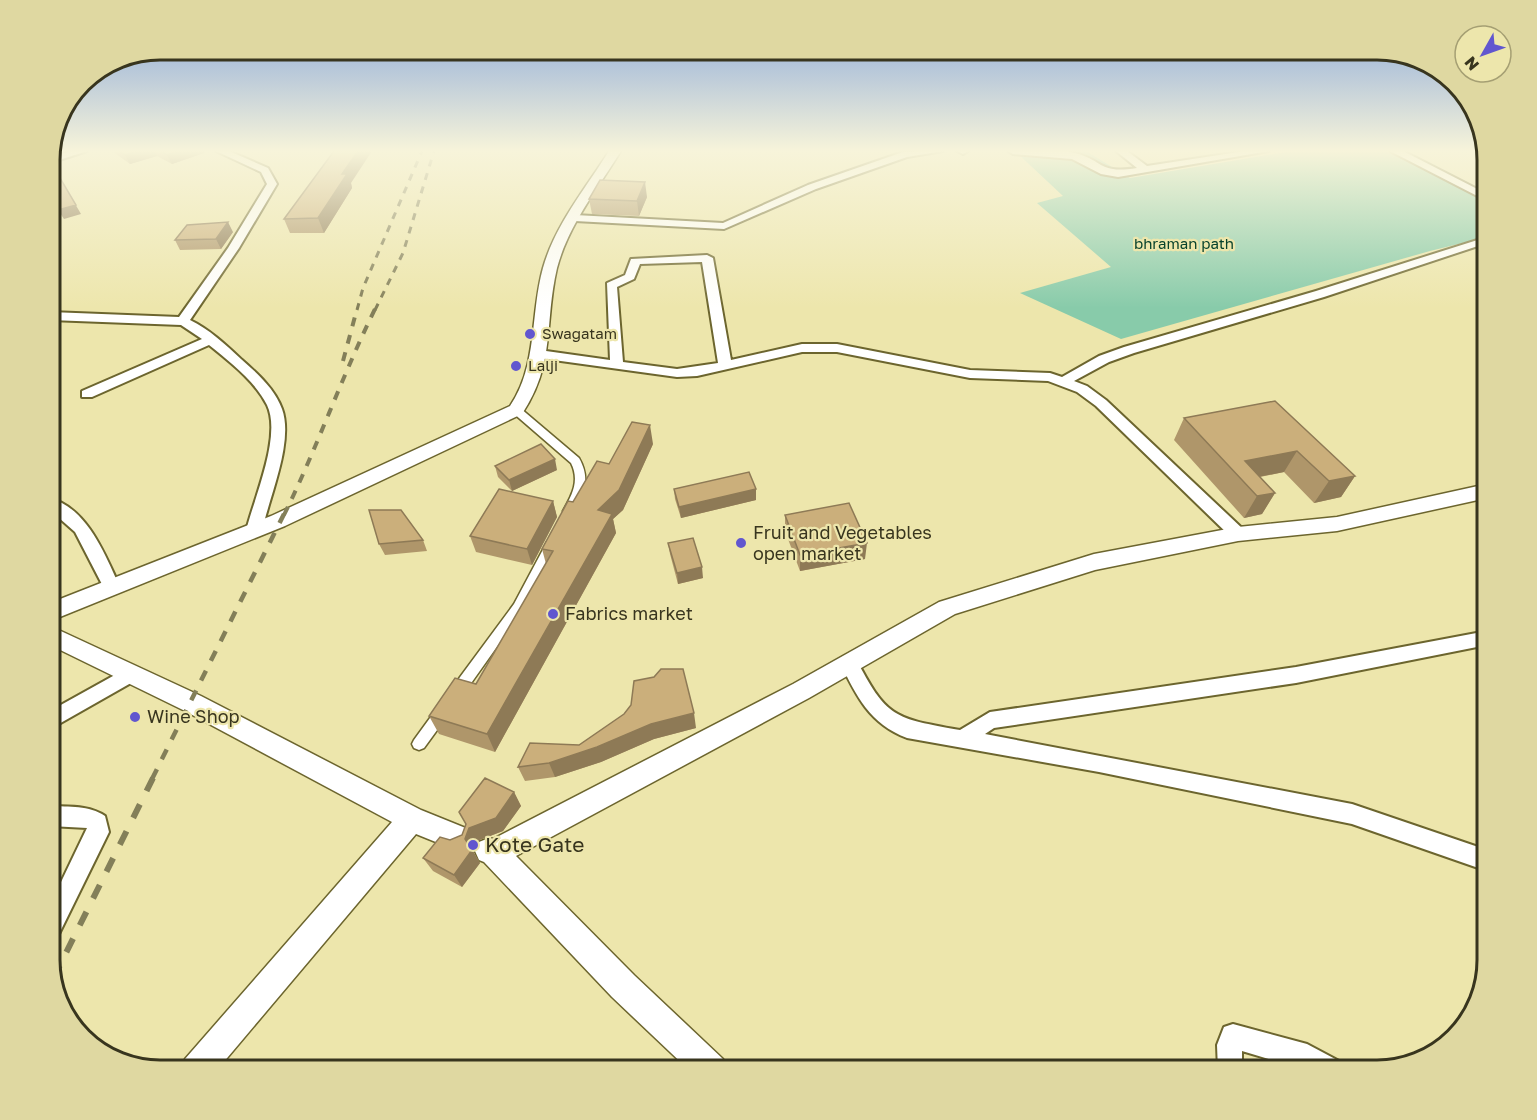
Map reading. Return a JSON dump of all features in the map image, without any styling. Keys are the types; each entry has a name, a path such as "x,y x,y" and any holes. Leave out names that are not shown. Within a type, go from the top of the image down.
{"street":[{"path":"183,321 260,203"},
{"path":"60,608 254,531 516,410 521,405 539,354 548,283 556,251 584,203"},
{"path":"575,218 724,226 775,203"},
{"path":"1065,381 1104,359 1129,350 1320,294 1477,244"},
{"path":"617,366 611,285 630,278 635,261 707,258 726,365"},
{"path":"60,316 183,321 210,340 255,380 273,402 279,418 254,531"},
{"path":"87,394 210,340"},
{"path":"539,354 677,373 819,347 837,348 970,374 1050,377 1082,389 1101,403 1238,534"},
{"path":"419,744 519,607 583,484 580,469 575,460 516,410"},
{"path":"700,1060 623,986 491,852 790,697 947,608 1094,562 1238,534 1337,524 1477,493"},
{"path":"60,508 82,528 112,588"},
{"path":"963,739 990,720 1296,675 1477,640"},
{"path":"60,642 192,703 412,819 458,838"},
{"path":"849,662 870,704 887,721 907,729 1099,763 1352,814 1477,856"},
{"path":"60,715 130,674"},
{"path":"60,816 91,818 98,823 98,832 60,908"},
{"path":"205,1060 412,819"},
{"path":"1230,1060 1230,1045 1233,1036 1312,1060"}],"green space":[{"name":"bhraman path","path":"1037,203 1477,203 1477,239 1121,339 1020,293 1111,267"}],"building":[{"path":"60,203 76,205 60,209"},
{"path":"296,203 328,203 318,218 284,219"},
{"path":"228,222 216,239 175,240 187,225"},
{"path":"1275,401 1355,476 1329,481 1297,451 1245,461 1275,493 1257,496 1184,418"},
{"path":"632,422 650,425 619,490 598,510 612,514 487,734 429,716 455,678 476,684 553,551 542,549 568,501 573,502 597,461 609,464"},
{"path":"541,444 555,459 509,480 495,466"},
{"path":"749,472 756,489 679,507 674,489"},
{"path":"499,489 553,501 527,549 470,536"},
{"path":"849,503 867,543 800,555 785,515"},
{"path":"369,510 401,510 423,540 379,544"},
{"path":"693,538 702,567 677,573 668,543"},
{"path":"661,669 683,669 694,713 651,724 597,747 549,763 518,767 530,743 579,745 624,714 631,705 634,681 654,677"},
{"path":"485,778 514,792 496,818 469,828 465,839 472,850 454,875 423,858 440,837 450,840 462,835 466,824 459,812"}],"railway":[{"path":"357,310 363,288 399,203"},
{"path":"375,310 403,253 418,203"},
{"path":"343,361 357,309"},
{"path":"284,515 375,309"},
{"path":"152,779 284,514"},
{"path":"60,965 153,778"}],"place":[{"name":"Swagatam","path":"530,334"},
{"name":"Lalji","path":"516,366"},
{"name":"Fruit and Vegetables open market","path":"741,543"},
{"name":"Fabrics market","path":"553,614"},
{"name":"Wine Shop","path":"135,717"},
{"name":"Kote Gate","path":"473,845"}]}
